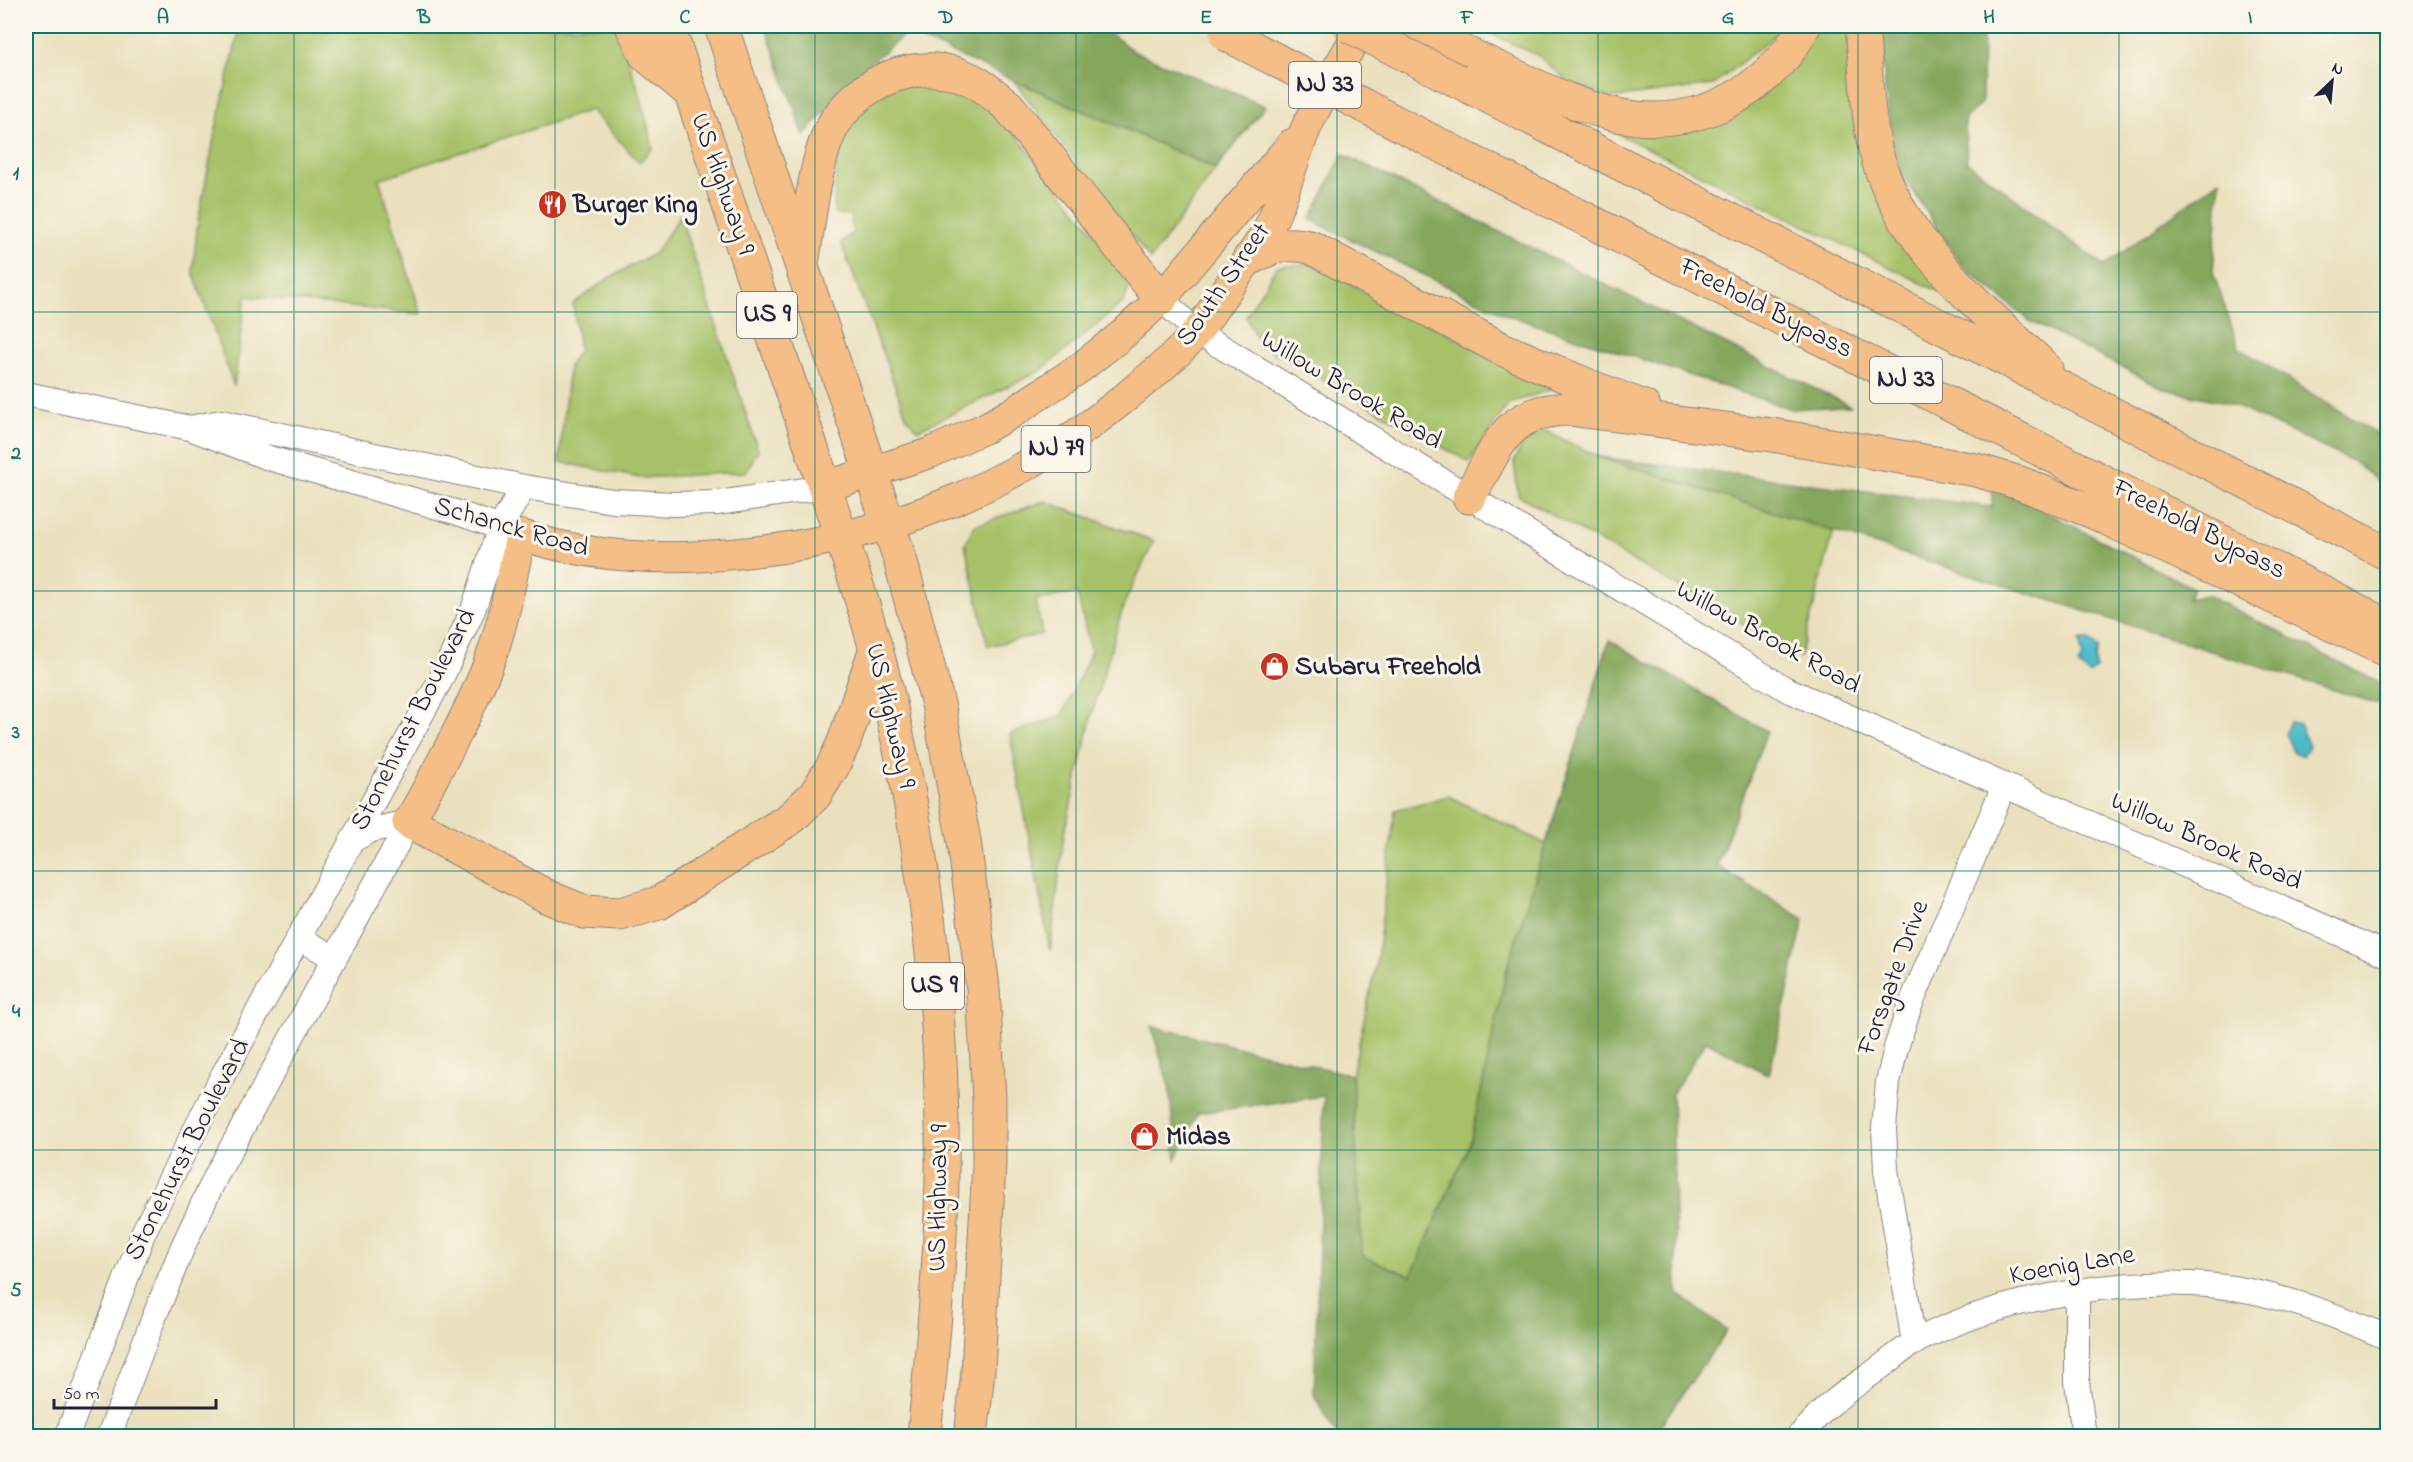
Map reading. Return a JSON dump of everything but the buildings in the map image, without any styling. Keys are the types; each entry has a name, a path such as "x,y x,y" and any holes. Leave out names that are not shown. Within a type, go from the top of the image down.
{"highway":[{"path":"632,26 646,55 690,92"},
{"name":"US Highway 9","path":"668,26 843,538 876,648 895,726 918,847 936,1005 942,1158 935,1315 924,1437"},
{"name":"US Highway 9","path":"721,26 872,473 914,606 939,708 964,841 982,988 989,1099 989,1164 978,1371 971,1437"},
{"name":"NJ 33","path":"1349,26 1464,68 2069,391 2388,554"},
{"path":"1408,26 1464,68 1598,112 1634,119 1668,119 1716,107 1748,90 1763,78 1788,51 1804,26"},
{"path":"1862,26 1875,150 1901,212 1940,266 2069,391"},
{"name":"Freehold Bypass","path":"1217,30 2388,626"},
{"path":"802,265 822,157 832,128 846,107 862,92 884,78 912,70 933,69 970,79 990,91 1009,107 1161,299"},
{"path":"1249,259 1269,247 1284,244 1296,243 1310,247 1492,344 1543,368 1645,407 1711,426"},
{"path":"1469,497 1506,434 1519,421 1541,411 1569,409 1772,435 1964,468 2020,483 2093,512 2388,651"},
{"path":"408,822 548,897 584,912 620,914 659,903 791,818 815,795 833,766 844,742 876,648"}],"main road":[{"name":"South Street","path":"843,538 889,525 953,502 1016,471 1069,441 1123,401 1179,351 1197,332 1249,259 1268,227 1307,126 1362,26"},
{"name":"South Street","path":"824,487 930,453 1012,413 1080,368 1122,335 1161,299 1307,126"},
{"name":"Schanck Road","path":"510,531 548,544 587,552 649,558 704,557 763,552 843,538"},
{"name":"Stonehurst Boulevard","path":"408,822 463,723 488,664 501,626 510,531"}],"street":[{"name":"Willow Brook Road","path":"1161,299 1197,332 1786,689 2388,955"},
{"name":"Schanck Road","path":"26,394 190,428 269,458 456,512 510,531"},
{"name":"Schanck Road","path":"190,428 220,422 524,487 613,501 674,504 718,503 758,499 824,487"},
{"name":"Stonehurst Boulevard","path":"71,1426 144,1232 218,1086 441,679 510,531 524,487"},
{"name":"Forsgate Drive","path":"1914,1343 1886,1170 1884,1128 1888,1082 1909,1008 2004,786"},
{"name":"Stonehurst Boulevard","path":"111,1433 184,1244 216,1176 408,822"},
{"path":"352,840 371,830 408,822"},
{"path":"299,938 335,958"},
{"name":"Koenig Lane","path":"1799,1437 1830,1405 1914,1343 2001,1309 2077,1292 2150,1283 2185,1284 2249,1291 2312,1307 2388,1338"},
{"path":"2077,1292 2077,1382 2084,1437"},
{"path":"71,1426 111,1433"}],"green space":[{"path":"240,26 616,26 639,91 653,148 639,162 591,110 379,179 421,314 246,296 234,386 193,272 197,227 216,128"},
{"path":"765,26 1101,26 1133,51 1265,106 1216,169 907,33 857,73 804,136"},
{"path":"1474,26 1786,26 1713,85 1611,98 1569,83 1539,56"},
{"path":"1816,26 1849,26 1855,74 1950,297 1606,128 1681,131"},
{"path":"1881,26 1983,26 1982,103 1965,118 1967,162 2104,266 2220,180 2213,272 2239,348 2387,441 2387,488 2354,462 2231,404 2165,389 2030,321 1962,266 1897,167 1885,91"},
{"path":"905,80 965,86 992,105 1122,267 1129,287 1124,302 1040,371 918,430 907,418 841,242 854,232 851,226 852,215 834,214 837,152 859,107"},
{"path":"1013,80 1216,169 1150,260 1150,259"},
{"path":"1343,154 1850,406 1791,409 1507,315 1310,220"},
{"path":"680,216 758,450 746,472 640,478 559,462 569,365 579,350 573,304 609,278 655,253"},
{"path":"1312,264 1556,388 1509,403 1469,462 1260,345 1246,316 1277,266"},
{"path":"1533,425 1599,457 1834,531 1800,657 1518,495 1514,461"},
{"path":"1599,457 1992,507 1992,484 2193,588 2188,599 2207,595 2387,687 2387,707"},
{"path":"1044,501 1154,541 1124,604 1092,714 1064,834 1050,951 1010,734 1062,716 1091,652 1077,593 1036,600 1042,634 988,646 965,544 974,526"},
{"path":"1609,640 1767,731 1717,866 1804,919 1769,1075 1706,1041 1672,1094 1677,1293 1727,1331 1653,1436 1337,1436 1314,1395 1324,1096 1198,1113 1176,1159 1169,1086 1151,1026 1352,1075 1362,1256 1411,1276 1470,1143 1507,969"},
{"path":"1448,796 1546,844 1507,969 1470,1143 1411,1276 1362,1256 1352,1075 1377,960 1395,810"}],"water":[{"path":"2080,640 2090,640 2098,649 2095,658 2096,669 2089,674 2078,665 2082,657"},
{"path":"2290,722 2299,724 2309,746 2303,756 2293,752 2285,732"}],"place":[{"name":"Burger King","path":"552,205"},
{"name":"Subaru Freehold","path":"1274,667"},
{"name":"Midas","path":"1145,1137"}]}
